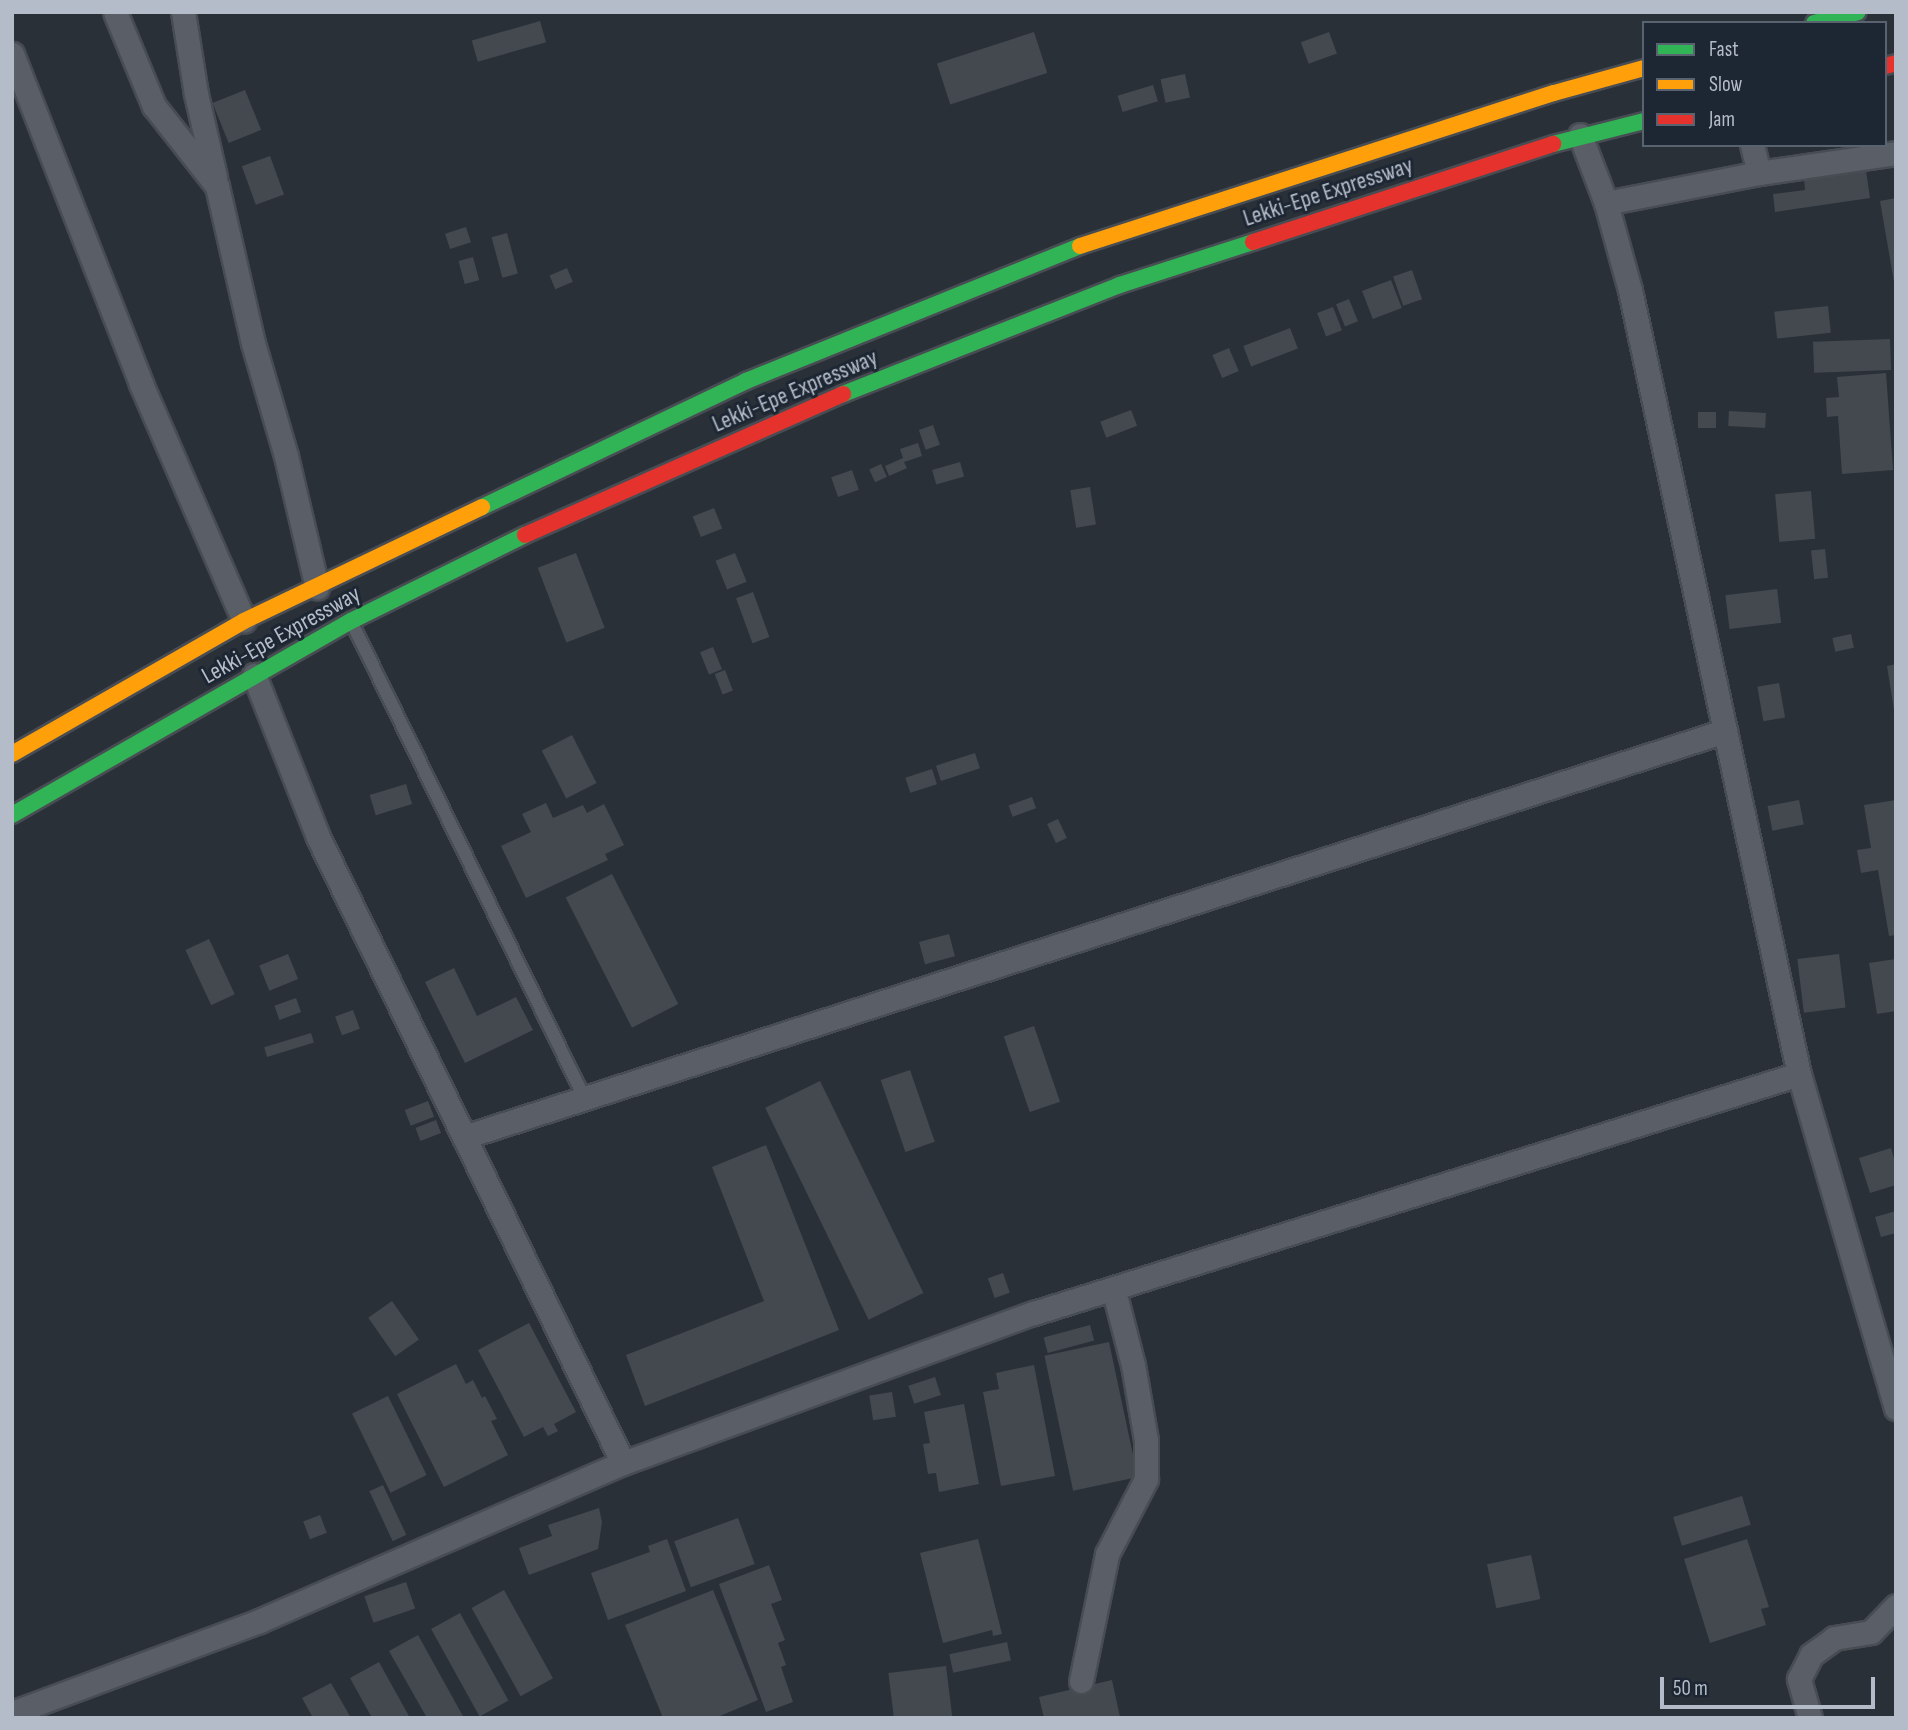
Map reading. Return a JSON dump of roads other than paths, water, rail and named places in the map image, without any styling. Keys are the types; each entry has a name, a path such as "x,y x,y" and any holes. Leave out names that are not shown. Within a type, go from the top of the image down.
{"highway":[{"path":"1822,21 1858,12"},
{"name":"Lekki-Epe Expressway","path":"12,754 244,621 746,381 1090,242 1554,93 1642,69"},
{"name":"Lekki-Epe Expressway","path":"12,815 351,621 567,514 850,390 1120,285 1580,135 1642,121"}],"street":[{"path":"115,12 154,106 217,186"},
{"path":"183,12 196,94 253,344 286,456 317,587"},
{"path":"12,54 141,384 244,621"},
{"path":"1580,135 1606,203 1630,290 1799,1074 1896,1408"},
{"path":"1752,147 1759,173"},
{"path":"1606,203 1759,173 1896,153"},
{"path":"254,675 318,837 623,1464"},
{"path":"464,1138 584,1097 1725,731"},
{"path":"12,1713 259,1621 623,1464 1034,1313 1114,1291 1799,1074"},
{"path":"1081,1681 1107,1554 1146,1479 1144,1427 1133,1365 1114,1291"},
{"path":"1810,1718 1799,1679 1811,1655 1833,1638 1871,1632 1896,1606"}],"lane":[{"path":"351,621 584,1097"}]}
